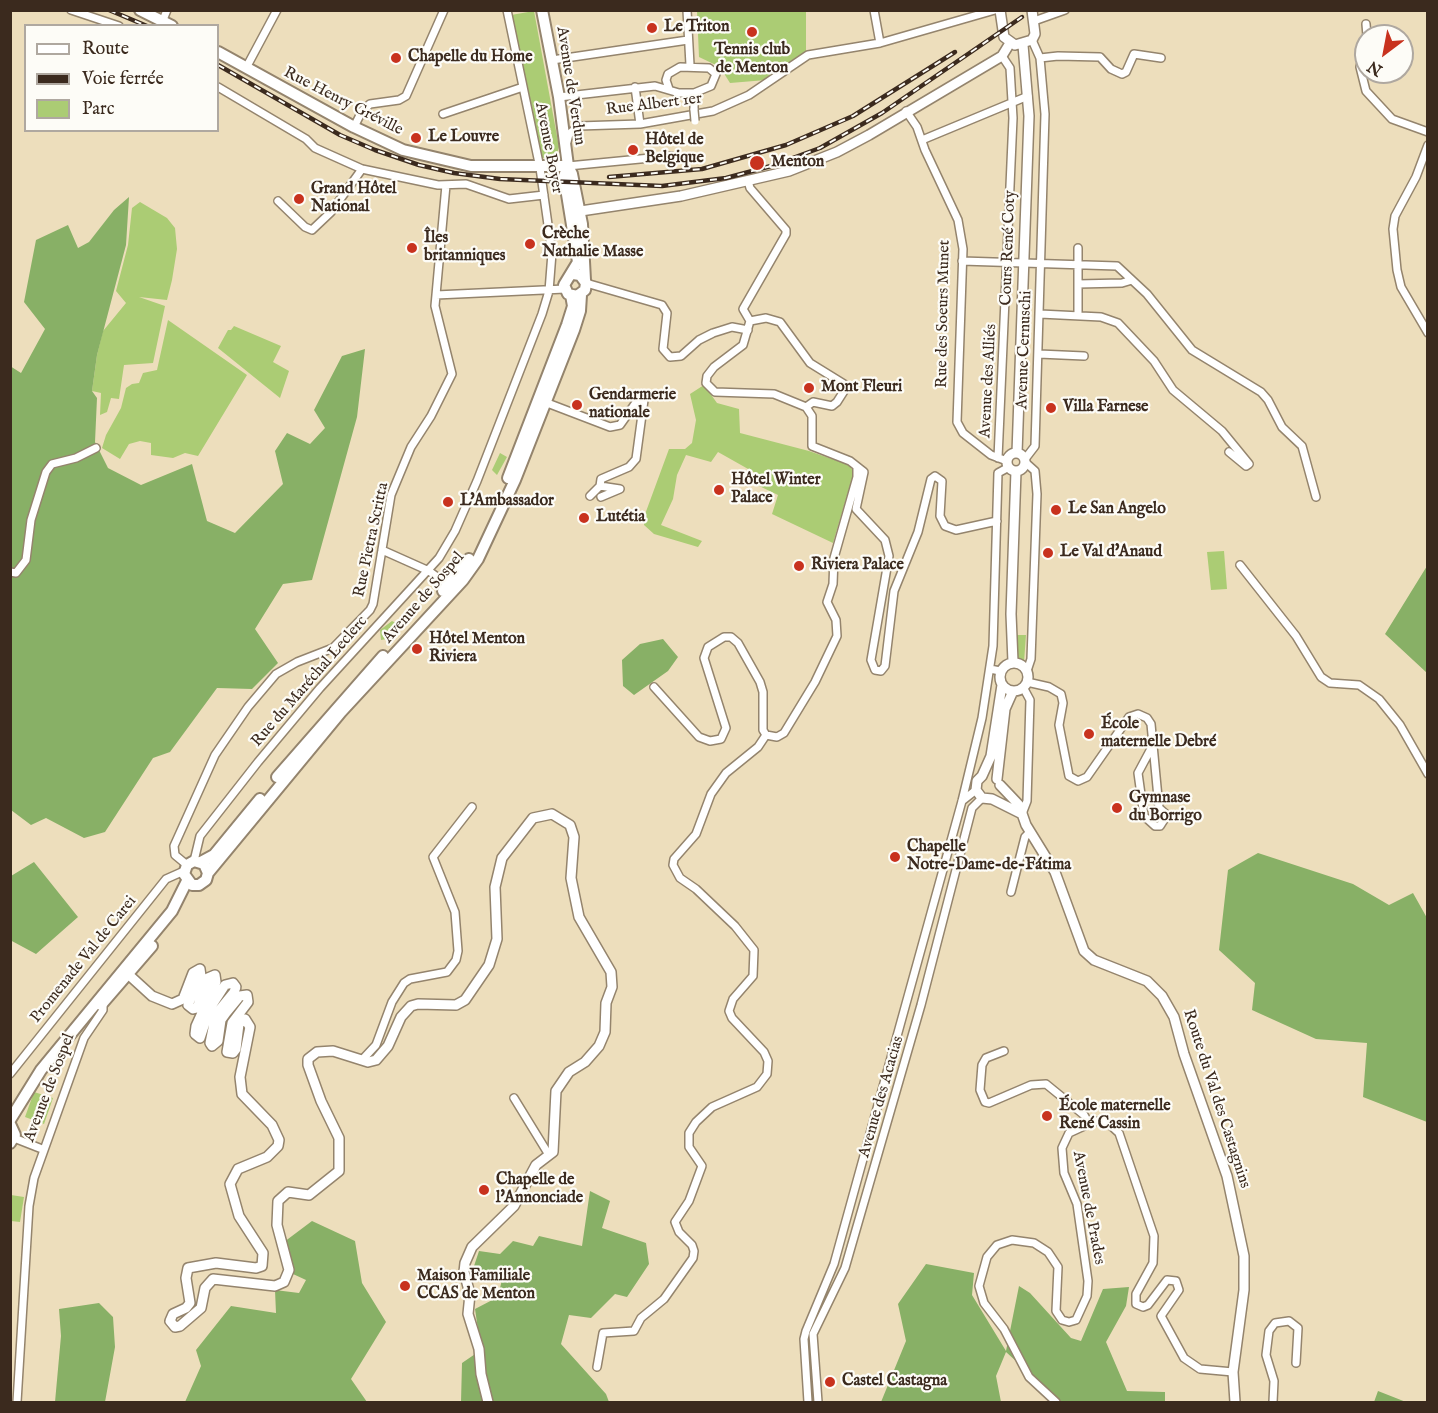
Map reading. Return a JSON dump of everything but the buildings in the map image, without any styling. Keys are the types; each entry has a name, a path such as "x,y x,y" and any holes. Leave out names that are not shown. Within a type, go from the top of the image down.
{"main road":[{"path":"140,10 167,19"},
{"name":"Avenue de Verdun","path":"542,10 559,97 568,166 564,176 585,245 586,281"},
{"name":"Rue Henry Gréville","path":"219,52 354,127 403,150 458,164 540,168 568,166"},
{"name":"Avenue de Verdun","path":"573,274 578,262 576,212"},
{"path":"573,274 580,275 586,281 585,290 572,293 565,281 573,274"},
{"name":"Avenue de Sospel","path":"98,1006 98,998 172,911 191,871 214,855 337,706 478,559 492,532 541,401 578,320 572,293"},
{"name":"Avenue de Sospel","path":"191,871 203,883 208,873 341,712 450,588"},
{"path":"191,871 208,873"},
{"name":"Avenue de Sospel","path":"10,1122 41,1070 129,975 178,913 191,871"},
{"path":"10,1122 15,1131 12,1140"}],"street":[{"path":"71,10 98,22"},
{"path":"246,68 276,10"},
{"path":"354,127 362,111 370,104 399,100 406,96 444,10"},
{"name":"Avenue Boyer","path":"507,10 540,168 552,253 549,291"},
{"path":"687,10 690,65"},
{"path":"874,10 880,43"},
{"path":"997,10 1004,37 1010,43 1023,45 1032,40 1035,34 1032,10"},
{"name":"Rue Albert 1er","path":"566,153 569,134 575,128 640,124 681,118 732,104 808,55 880,43 997,10"},
{"path":"1034,21 1065,10"},
{"path":"552,60 688,40"},
{"name":"Avenue Cernuschi","path":"1025,461 1035,446 1045,114 1040,58 1032,40"},
{"path":"576,212 681,196 789,171 837,152 1002,56 1010,43"},
{"name":"Cours René Coty","path":"1017,453 1028,96 1023,45"},
{"path":"1040,58 1100,57 1111,69 1122,74 1126,72 1134,54 1161,58"},
{"name":"Avenue des Alliés","path":"969,769 982,718 990,669 998,473 1008,464 1004,261 1013,101 1010,68 1002,56"},
{"path":"559,97 655,86 679,93 694,93 711,86 716,74 709,68 690,65 675,68 655,86"},
{"path":"668,74 666,80 669,89"},
{"path":"1364,84 1366,91 1392,119 1428,132"},
{"path":"443,114 523,87"},
{"path":"635,87 640,124"},
{"path":"219,88 306,139 315,148 362,169 406,180 446,185 466,184 509,199 544,195"},
{"path":"694,93 696,130"},
{"path":"922,140 1028,96"},
{"name":"Rue des Soeurs Munet","path":"906,111 922,140 958,220 962,261 957,422 963,433 1008,464"},
{"path":"1428,145 1416,177 1395,216 1392,229 1396,270 1401,287 1428,333"},
{"path":"568,166 671,156"},
{"path":"278,201 305,227 312,230 331,212 362,169"},
{"path":"748,181 750,188 786,230 786,234 743,309 750,321 741,348 714,367 707,376 710,389 720,393 774,394 806,407 814,424 812,446 850,461 864,474 856,509 881,535 888,546 888,564 871,660 875,670 881,671 885,666 894,591 918,532 931,479 935,476 942,481 940,516 945,526 956,530 997,521"},
{"name":"Rue Pietra Scritta","path":"191,871 176,855 174,846 215,755 248,707 276,674 297,662 333,648 370,610 376,593 391,495 411,447 431,416 452,374 437,320 436,295 446,185"},
{"path":"1078,248 1078,315"},
{"path":"962,261 1004,261 1078,267 1117,266 1147,294 1192,350 1261,392 1268,400 1282,427 1302,446 1316,497"},
{"path":"1078,284 1122,283 1132,280"},
{"path":"586,281 662,305 666,313 663,349 670,357 681,356 699,340 713,333 732,327 748,330"},
{"path":"436,295 549,291 572,293"},
{"name":"Rue du Maréchal Leclerc","path":"191,871 200,836 320,688 429,571 455,531 477,481 549,291"},
{"path":"1040,314 1101,317 1118,323 1154,361 1173,390 1222,431 1249,465 1246,466 1229,452"},
{"path":"750,321 766,318 780,322 810,363 844,384 844,391 837,402 832,405 813,402 806,407"},
{"path":"1039,354 1084,356"},
{"path":"541,401 610,427 620,425 637,401 645,400 636,459 629,467 601,479 600,486 590,496"},
{"path":"10,572 16,573 26,560 31,520 46,472 52,464 76,458 96,448"},
{"path":"969,769 982,789 1022,814 1027,801 1030,700 1025,685 1031,659 1037,494 1035,471 1017,453 1009,456 1008,464 1013,662"},
{"path":"1008,464 1023,467 1025,461"},
{"path":"766,735 777,737 784,733 815,682 837,636 836,620 827,602 833,584 834,558 855,486 857,468"},
{"path":"600,486 620,489 601,497"},
{"path":"382,549 429,571 450,588"},
{"path":"1240,564 1296,636 1321,677 1330,683 1359,685 1378,699 1400,725 1428,774"},
{"path":"654,687 699,738 710,741 721,739 726,728 704,658 708,648 724,637 731,637 738,643 760,682 763,692 763,729 766,735"},
{"path":"982,789 993,745 1002,686 1000,671 1005,665 1013,662 1018,663 1027,671"},
{"path":"990,669 1000,671"},
{"path":"982,789 998,795 1005,709 1013,691 1025,685 1049,687 1061,694 1063,703 1059,725 1069,776 1073,779 1082,781 1087,777 1125,722 1134,714 1147,718 1151,724 1153,745 1159,808 1167,815 1161,826 1155,826 1144,816 1138,773 1153,745"},
{"path":"1002,686 1013,691"},
{"path":"597,1366 603,1333 634,1331 641,1318 664,1299 693,1258 692,1245 675,1227 675,1222 689,1201 702,1166 689,1147 689,1133 696,1122 712,1107 757,1087 767,1074 768,1061 764,1052 732,1018 729,1011 733,999 753,976 754,950 727,918 696,889 680,878 673,865 674,859 696,834 711,794 721,780 758,747 766,735"},
{"name":"Avenue des Acacias","path":"808,1402 804,1339 806,1331 825,1291 834,1264 969,769"},
{"path":"962,801 982,789 992,776 999,782"},
{"name":"Route du Val des Castagnins","path":"999,782 1018,805 1028,828 1060,882 1084,951 1094,960 1147,981 1162,996 1174,1017 1184,1054 1227,1176 1244,1256 1244,1290 1233,1372 1235,1402"},
{"name":"Avenue des Acacias","path":"818,1402 813,1334 848,1259 919,1013 972,808 982,789"},
{"path":"362,1060 376,1045 392,1002 404,983 410,979 447,972 456,960 458,951 454,912 433,857 472,807"},
{"path":"129,975 152,996 172,1004 183,999 193,973 200,969 201,976 188,1005 193,1009 197,1008 208,978 214,975 216,982 196,1026 195,1034 201,1038 210,1008 225,985 233,983 236,987 234,992 216,1014 210,1043 212,1046 218,1041 221,1020 240,996 247,995 248,1002 232,1023 227,1049 231,1053 236,1049 239,1024 245,1019 250,1027 240,1077 242,1094 272,1125 279,1140 278,1146 267,1157 238,1169 230,1184 239,1216 263,1253 262,1266 256,1268 216,1263 189,1268 186,1278 190,1303 186,1308 171,1316 170,1321 175,1326 180,1326 201,1308 205,1288 213,1279 275,1286 284,1282 289,1270 277,1225 278,1201 288,1192 309,1195 314,1193 334,1177 341,1163 339,1138 321,1101 308,1065 309,1059 318,1052 333,1051 362,1060 376,1060 383,1054 401,1017 411,1006 418,1004 456,1005 465,1000 475,989 489,965 497,939 495,887 500,864 528,822 542,815 552,814 565,820 573,832 571,878 574,900 579,916 611,972 612,987 606,1003 605,1032 599,1046 585,1062 569,1072 556,1091 553,1108 555,1148 536,1165 514,1206 472,1247 465,1263 464,1272 470,1294 468,1314 479,1349 481,1374 488,1402"},
{"path":"1011,892 1028,828"},
{"name":"Promenade Val de Carei","path":"10,1074 166,879 191,871"},
{"name":"Avenue de Sospel","path":"17,1402 29,1206 42,1149 84,1038 103,1010 98,1006"},
{"path":"1004,1052 986,1058 982,1065 980,1090 985,1102 989,1103 1031,1085 1046,1084 1084,1115 1088,1122 1108,1123 1119,1133 1154,1236 1153,1263 1136,1294 1136,1304 1143,1307 1148,1305 1167,1280 1176,1281 1179,1285 1177,1294 1166,1305 1161,1317 1184,1358 1200,1369 1233,1372"},
{"path":"514,1098 549,1155"},
{"name":"Avenue de Prades","path":"1056,1402 1029,1377 1004,1329 984,1303 979,1286 987,1257 997,1245 1012,1240 1035,1243 1048,1252 1058,1267 1056,1311 1059,1316 1069,1322 1076,1320 1080,1314 1087,1296 1088,1281 1077,1204 1064,1173 1062,1148 1069,1133 1088,1122"},
{"path":"12,1140 42,1149"},
{"path":"1273,1402 1274,1381 1266,1354 1269,1331 1275,1323 1289,1321 1298,1328 1296,1363"}],"green space":[{"path":"534,11 559,147 556,157 541,158 511,15"},
{"name":"Tennis club de Menton","path":"697,11 806,11 806,51 766,80 730,83 720,67 699,57"},
{"path":"129,197 126,245 97,355 92,391 97,398 95,442 108,468 141,485 192,464 207,521 235,533 283,484 275,451 287,433 310,444 325,428 314,410 342,356 365,349 357,417 312,580 283,584 255,629 278,663 252,689 217,688 170,752 153,758 105,832 84,838 46,818 31,825 11,810 10,366 21,373 45,329 24,302 36,240 68,225 78,248 89,242 114,210"},
{"path":"140,202 167,218 175,228 177,249 172,280 167,300 139,297 165,306 153,363 124,365 119,399 111,398 107,412 100,415 101,393 92,391 97,355 103,331 126,303 116,291 128,245 132,208"},
{"path":"168,320 247,375 198,456 185,453 173,458 151,455 151,443 140,441 129,444 120,459 102,448 106,435 121,408 126,388 139,383 143,373 157,370"},
{"path":"234,326 281,346 273,362 289,371 280,398 218,348 228,330"},
{"path":"704,385 717,403 739,409 740,433 809,451 849,465 854,472 833,543 772,514 778,495 755,484 757,474 718,452 711,462 686,455 677,475 673,499 661,525 702,541 698,547 654,534 644,525 644,517 669,449 685,449 692,443 696,420 690,394"},
{"path":"500,453 507,457 497,475 492,470"},
{"path":"1224,551 1227,589 1211,590 1207,552"},
{"path":"1427,566 1427,673 1385,634"},
{"path":"392,621 396,623 397,630 392,638 381,640 380,630"},
{"path":"1016,635 1026,635 1024,662 1017,658"},
{"path":"663,639 678,657 668,671 634,695 623,686 622,660 640,644"},
{"path":"1258,853 1353,884 1389,905 1413,893 1427,918 1427,1122 1363,1097 1367,1043 1316,1039 1252,1010 1255,983 1219,950 1228,870"},
{"path":"34,862 78,917 36,954 10,940 11,876"},
{"path":"34,1092 53,1098 44,1124 25,1117"},
{"path":"590,1191 610,1201 602,1228 646,1243 649,1264 627,1297 615,1294 591,1318 569,1315 561,1344 606,1394 609,1402 461,1402 462,1363 481,1350 475,1309 498,1297 503,1275 472,1272 479,1251 500,1254 513,1241 533,1246 539,1236 582,1246"},
{"path":"11,1195 24,1197 20,1222 11,1221"},
{"path":"312,1221 355,1241 362,1283 386,1322 351,1379 367,1402 185,1402 201,1366 196,1350 231,1306 276,1313 275,1290 299,1293 306,1280 293,1274 284,1242"},
{"path":"926,1264 974,1273 972,1295 1006,1351 1019,1286 1030,1293 1071,1338 1081,1341 1103,1289 1129,1287 1126,1306 1106,1342 1127,1391 1165,1392 1165,1402 1061,1402 1006,1352 996,1376 1001,1402 881,1402 906,1341 898,1304"},
{"path":"99,1303 113,1317 115,1347 105,1402 55,1402 61,1336 59,1309"},
{"path":"1378,1391 1406,1402 1374,1402"}],"railway":[{"path":"109,10 142,24"},
{"path":"219,66 340,135 419,165 454,173 500,179 662,186 726,178 771,166 820,148 882,113 1022,17"},
{"path":"609,177 702,169 786,145 853,116 955,52"}],"place":[{"name":"Le Triton","path":"652,28"},
{"name":"Tennis club de Menton","path":"752,32"},
{"name":"Chapelle du Home","path":"396,58"},
{"name":"Le Louvre","path":"416,138"},
{"name":"Hôtel de Belgique","path":"633,150"},
{"name":"Menton","path":"757,163"},
{"name":"Grand Hôtel National","path":"299,199"},
{"name":"Crèche Nathalie Masse","path":"530,244"},
{"name":"Îles britanniques","path":"412,248"},
{"name":"Mont Fleuri","path":"809,388"},
{"name":"Gendarmerie nationale","path":"577,405"},
{"name":"Villa Farnese","path":"1051,408"},
{"name":"Hôtel Winter Palace","path":"719,490"},
{"name":"L'Ambassador","path":"448,502"},
{"name":"Le San Angelo","path":"1056,510"},
{"name":"Lutétia","path":"584,518"},
{"name":"Le Val d'Anaud","path":"1048,553"},
{"name":"Riviera Palace","path":"799,566"},
{"name":"Hôtel Menton Riviera","path":"417,649"},
{"name":"École maternelle Debré","path":"1089,734"},
{"name":"Gymnase du Borrigo","path":"1117,808"},
{"name":"Chapelle Notre-Dame-de-Fátima","path":"895,857"},
{"name":"École maternelle René Cassin","path":"1047,1116"},
{"name":"Chapelle de l'Annonciade","path":"484,1190"},
{"name":"Maison Familiale CCAS de Menton","path":"405,1286"},
{"name":"Castel Castagna","path":"830,1382"}]}
